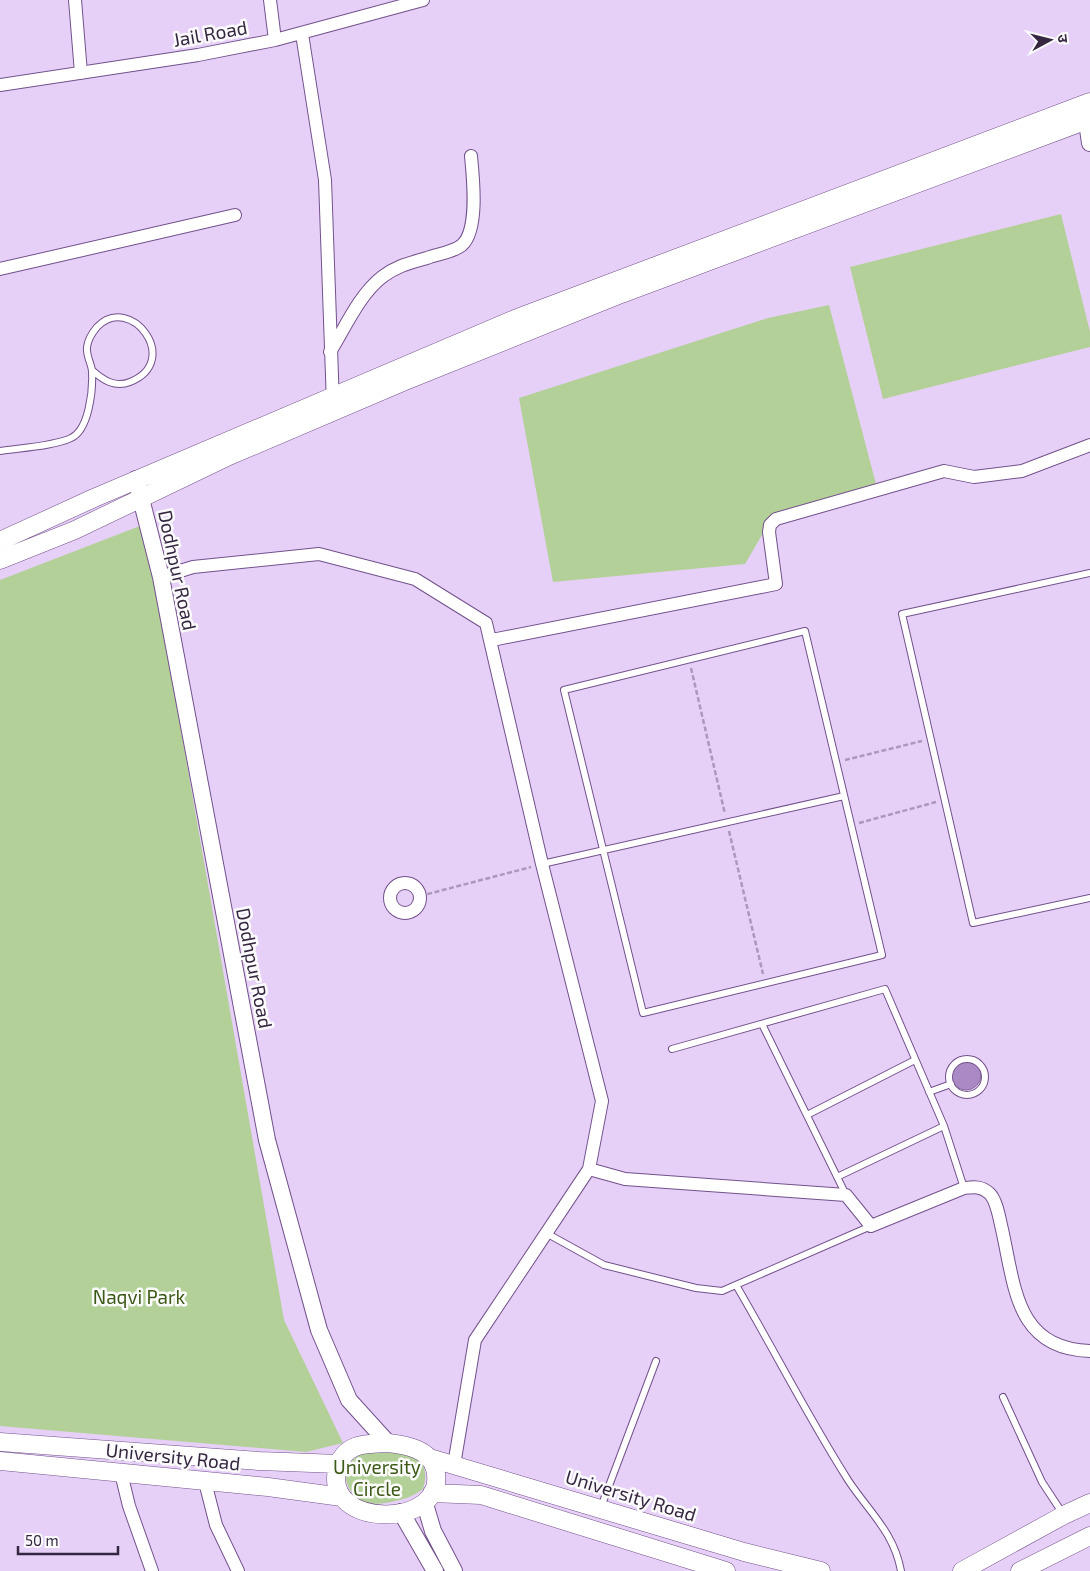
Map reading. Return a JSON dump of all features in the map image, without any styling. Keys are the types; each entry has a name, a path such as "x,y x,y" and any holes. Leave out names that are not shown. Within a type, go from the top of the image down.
{"main road":[{"path":"0,541 136,480 621,294 1088,111"},
{"path":"0,560 75,530 333,404"},
{"name":"University Road","path":"0,1442 259,1461 339,1464"},
{"path":"429,1499 437,1476 430,1458 419,1450 388,1443 362,1444 352,1447 341,1458 337,1484 342,1497 351,1506 372,1513 401,1512 429,1499 481,1495 726,1571"},
{"name":"University Road","path":"430,1458 744,1552 821,1571"},
{"name":"University Road","path":"0,1461 268,1487 342,1497"},
{"path":"962,1571 1064,1515 1090,1503"},
{"path":"1020,1571 1090,1536"}],"street":[{"path":"75,0 81,73"},
{"path":"270,0 275,40"},
{"name":"Jail Road","path":"0,85 198,55 275,40 422,0"},
{"path":"302,34 325,180 333,404"},
{"path":"1088,111 1090,143"},
{"path":"330,352 368,291 380,278 397,266 462,245 467,238 473,208 471,156"},
{"path":"0,269 235,215"},
{"path":"492,640 776,584 769,532 770,525 776,519 944,471 974,477 1022,471 1090,444"},
{"name":"Dodhpur Road","path":"136,480 161,578 267,1140 319,1330 348,1400 388,1443"},
{"path":"161,578 193,566 319,554 415,579 486,623 492,640 542,864 602,1101 589,1168 476,1340 454,1466"},
{"path":"589,1168 625,1178 846,1195 871,1226 964,1188 979,1187 991,1194 998,1211 1022,1310 1036,1332 1050,1342 1069,1350 1090,1351"},
{"path":"121,1473 129,1506 152,1571"},
{"path":"205,1482 216,1525 238,1571"},
{"path":"429,1499 433,1531 454,1571"},
{"path":"401,1512 435,1571"}],"lane":[{"path":"0,451 72,438 82,430 88,413 93,370 87,359 87,346 92,334 100,324 112,319 125,318 137,323 146,332 152,344 152,357 148,369 139,378 127,384 114,384 102,380 93,370"},
{"path":"1090,573 902,614 974,923 1090,898"},
{"path":"805,632 844,796 882,955 643,1013 564,690 805,632"},
{"path":"542,864 844,796"},
{"path":"672,1049 885,989 944,1126 964,1188"},
{"path":"762,1024 846,1195"},
{"path":"807,1116 915,1060"},
{"path":"960,1060 974,1061 984,1070 984,1084 974,1094 960,1094 951,1084 950,1070 960,1060"},
{"path":"929,1092 951,1084"},
{"path":"837,1177 944,1126"},
{"path":"546,1233 604,1265 696,1288 722,1291 871,1226"},
{"path":"736,1285 849,1481 886,1530 898,1552 901,1571"},
{"path":"601,1508 656,1362"},
{"path":"1003,1397 1042,1482 1064,1515"}],"path":[{"path":"836,762 931,739"},
{"path":"851,826 945,800"},
{"path":"420,896 542,864"}],"green space":[{"path":"1061,214 1090,332 1090,347 883,399 850,267"},
{"path":"829,305 877,488 773,516 745,564 553,582 519,398 768,318"},
{"name":"Naqvi Park","path":"145,524 284,1320 343,1443 306,1452 0,1426 0,580"},
{"name":"University Circle","path":"388,1450 412,1456 418,1460 425,1471 423,1489 409,1497 378,1504 371,1504 361,1500 355,1496 347,1484 347,1470 350,1464 355,1458 363,1454"}],"shaded area":[{"path":"966,1060 972,1061 980,1069 980,1081 972,1089 966,1090 960,1089 952,1081 951,1075 952,1069 960,1061"}]}
